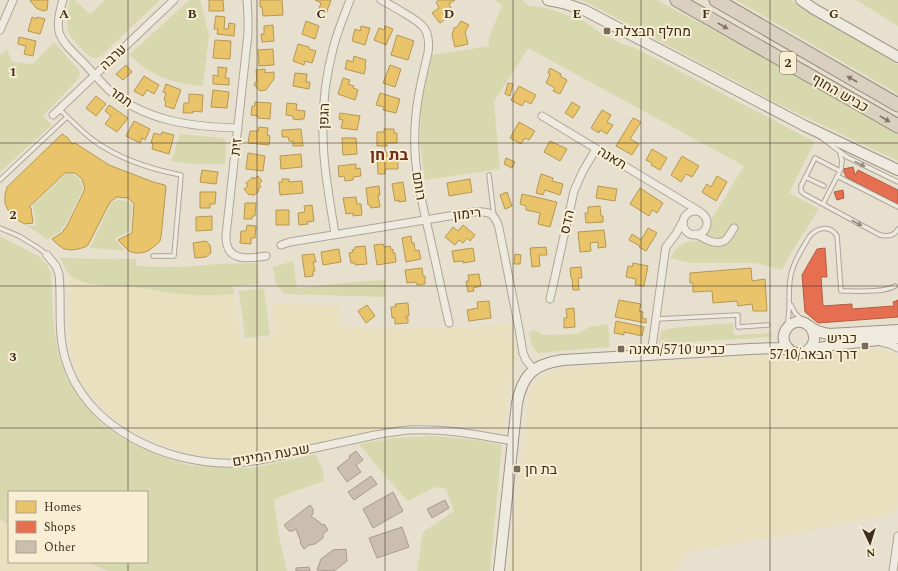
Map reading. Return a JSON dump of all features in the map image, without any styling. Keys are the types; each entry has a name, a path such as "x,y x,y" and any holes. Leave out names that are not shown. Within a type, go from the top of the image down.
{"highway":[{"name":"כביש החוף","path":"677,0 898,126"},
{"name":"כביש החוף","path":"716,0 898,105"}],"main road":[{"path":"548,0 584,10"},
{"path":"570,0 584,10 805,126 898,170"},
{"path":"801,0 898,58"},
{"path":"750,349 769,344 795,322 801,322 822,333 829,334 898,330"},
{"path":"807,351 813,345 815,340 814,333 809,326"},
{"path":"785,332 785,344 791,351"},
{"path":"499,571 517,403 522,384 526,377 534,370 545,364 563,360 781,348 800,353 832,345 898,338"}],"street":[{"path":"0,30 13,0"},
{"name":"תמר","path":"63,0 58,21 58,29 61,37 95,75 124,101 156,116 175,122 238,128"},
{"name":"ערבה","path":"53,115 174,0"},
{"name":"הגפן","path":"335,234 324,154 324,102 333,49 350,0"},
{"name":"רותם","path":"381,0 418,21 428,35 428,53 418,95 415,130 416,166 418,184 449,322"},
{"name":"זית","path":"247,1 248,34 226,244 229,250 239,257 266,256"},
{"name":"תאנה","path":"542,116 699,212"},
{"name":"הדס","path":"550,299 574,191 582,171 596,149"},
{"path":"681,200 685,208 684,226 689,233 714,242 720,242 724,241 734,228"},
{"name":"רימון","path":"281,245 335,234 480,211 489,213 495,217 499,228 523,352 526,360 534,370"},
{"path":"651,355 666,247 671,242 684,219 690,212 699,212 705,215 707,224 701,233 681,236 671,242"},
{"name":"שבעת המינים","path":"48,255 56,266 59,274 61,338 65,358 73,379 86,399 107,421 129,437 153,448 177,456 196,460 236,463 258,460 375,435 410,430 456,432 513,441"},
{"path":"875,341 885,342 898,348"},
{"path":"893,571 898,536"}],"lane":[{"path":"59,109 92,139 115,154 153,169 181,175 174,256 153,256"},
{"path":"0,180 67,117"},
{"path":"805,126 840,153 898,182"},
{"path":"823,204 842,165 840,153"},
{"path":"840,171 815,158 801,186 801,191 880,235 891,235 898,229"},
{"path":"489,175 495,217"},
{"path":"837,176 898,207"},
{"path":"806,177 824,186"},
{"name":"שבעת המינים","path":"0,228 19,236 48,255"},
{"path":"785,332 789,318 790,280 795,262 812,233 820,229 828,229 837,236 841,291 880,290 895,286"},
{"path":"790,302 795,313 809,326"},
{"path":"655,319 738,315 738,327 768,325"}],"shaded area":[{"path":"70,276 81,281 95,284 142,288 173,293 210,296 234,294 241,341 275,337 272,303 340,306 341,327 463,328 512,323 517,356 512,369 503,432 472,426 414,424 257,456 222,459 189,454 163,445 128,429 108,414 87,392 76,371 70,351"},
{"path":"888,350 898,356 898,508 895,513 793,534 689,551 675,571 508,571 529,391 538,379 547,373 561,368 758,355 777,355 800,359 845,351"},
{"path":"0,521 8,526 8,563 83,563 103,571 0,571"}],"green space":[{"path":"70,0 75,0 90,14 105,0 160,0 101,56 94,58 88,55 81,48 68,32 67,18"},
{"path":"189,0 200,0 209,35 203,86 181,83 167,79 146,69 129,55"},
{"path":"493,0 522,0 529,6 547,8 584,21 599,32 622,44 633,47 647,54 815,142 789,193 819,209 782,270 756,263 690,263 670,258 675,250 681,245 689,241 698,241 744,166 528,48 494,102 500,169 425,180 420,142 421,102 432,55 489,46 489,38 502,5"},
{"path":"582,0 657,0 824,90 898,134 898,161 778,104"},
{"path":"736,0 791,0 811,14 898,64 898,94"},
{"path":"856,0 898,0 898,26"},
{"path":"54,42 78,69 80,73 79,78 43,116 52,125 0,172 0,55 7,49 12,62 33,64"},
{"path":"180,134 223,138 226,143 225,164 191,164 171,161"},
{"path":"66,174 78,177 83,189 65,226 62,227 61,231 47,240 27,226 36,225 32,206"},
{"path":"118,200 128,201 132,205 130,231 115,239 125,251 90,248 111,203"},
{"path":"0,236 40,257 47,265 51,274 54,328 58,353 67,379 84,403 102,424 127,441 158,455 189,465 253,468 315,454 323,470 324,481 274,499 278,532 287,571 108,571 88,563 148,563 148,491 8,491 8,524 0,519"},
{"path":"60,258 136,259 136,266 182,267 258,263 259,284 233,286 234,294 204,295 181,294 146,288 86,283 71,276"},
{"path":"293,261 297,288 385,280 385,297 285,294 276,282 273,267"},
{"path":"264,288 270,335 245,338 239,291"},
{"path":"733,323 734,335 773,333 771,337 659,344 661,331 672,328"},
{"path":"608,324 610,347 538,353 532,346 529,332 533,330 543,335 578,334 589,327"},
{"path":"434,436 477,440 502,445 490,571 417,571 423,532 454,511 446,489 435,487 408,501 359,444 394,438"}],"building: Homes":[{"path":"48,0 47,10 43,11 36,8 30,1"},
{"path":"209,0 223,0 224,11 209,11"},
{"path":"260,0 282,0 283,15 263,16 262,7 260,7"},
{"path":"315,0 331,0 326,14 318,12 321,3"},
{"path":"439,0 455,0 449,4 451,8 447,10 451,15 440,23 432,13 439,8 436,2"},
{"path":"216,16 225,17 224,29 228,29 229,23 235,24 234,36 217,34 218,29 214,29"},
{"path":"32,17 36,19 37,17 45,19 40,34 28,31"},
{"path":"306,21 319,26 315,39 302,34"},
{"path":"461,21 469,25 465,32 468,44 455,47 452,35 454,28 457,27"},
{"path":"273,25 274,41 262,42 261,34 264,34 264,26"},
{"path":"361,26 370,28 365,45 352,41 355,29 360,31"},
{"path":"385,26 393,29 386,45 374,40 379,28 384,30"},
{"path":"397,35 414,41 408,60 391,55"},
{"path":"19,37 36,41 33,56 24,54 26,46 18,44"},
{"path":"215,40 231,41 230,59 213,58"},
{"path":"298,44 316,51 312,63 305,61 304,65 293,61"},
{"path":"273,49 274,65 259,66 258,50"},
{"path":"354,56 366,60 364,74 345,69 347,60 353,62"},
{"path":"126,65 132,72 123,80 116,74"},
{"path":"390,65 401,69 395,87 383,83"},
{"path":"218,67 227,68 225,78 229,78 229,85 213,84 213,75 218,76"},
{"path":"550,68 561,74 560,76 567,80 560,94 553,91 555,88 546,83 550,74 548,73"},
{"path":"265,69 265,73 274,72 274,79 266,90 260,91 254,85 257,80 256,70"},
{"path":"295,73 307,74 306,82 310,82 309,89 293,86"},
{"path":"144,76 159,85 154,94 147,90 143,96 134,91"},
{"path":"343,78 350,80 348,84 354,86 353,88 358,90 355,100 338,94"},
{"path":"508,83 513,84 510,96 505,94"},
{"path":"166,84 181,90 174,109 165,106 166,101 164,100 166,93 163,92"},
{"path":"519,86 536,95 531,104 525,101 522,106 511,100"},
{"path":"213,90 229,92 227,108 211,107"},
{"path":"380,93 400,99 396,113 383,110 384,107 376,105"},
{"path":"189,94 203,95 202,112 193,111 193,113 183,113 184,103 189,103"},
{"path":"96,96 106,104 96,116 86,108"},
{"path":"255,102 271,103 270,119 258,118 258,116 251,115 252,106 255,106"},
{"path":"572,102 580,107 573,118 565,113"},
{"path":"287,103 297,104 296,110 305,111 304,119 293,119 293,116 286,115"},
{"path":"109,105 128,118 117,132 105,124 111,116 105,111"},
{"path":"602,110 611,115 607,122 613,125 607,134 600,130 599,133 591,128"},
{"path":"340,113 360,116 357,130 341,128 343,120 339,119"},
{"path":"633,118 641,122 630,139 639,144 632,155 616,146"},
{"path":"134,121 150,129 145,140 142,138 140,143 126,136"},
{"path":"519,122 535,131 529,140 525,138 521,144 510,138"},
{"path":"259,127 268,128 267,135 270,136 269,145 248,143 250,131 258,131"},
{"path":"301,129 303,146 293,146 293,141 289,141 288,137 282,137 282,130"},
{"path":"384,129 394,129 394,133 397,133 397,143 387,143 387,146 377,146 377,132 384,132"},
{"path":"162,132 174,135 169,154 152,149 153,143 151,143 154,133 161,135"},
{"path":"62,134 68,138 72,144 75,143 109,165 153,182 165,185 161,237 160,241 156,245 148,251 135,253 129,251 118,240 132,233 134,204 128,198 117,197 110,202 88,245 72,250 64,249 57,244 52,239 63,232 66,228 85,189 82,179 75,173 65,173 29,207 31,208 33,223 25,224 11,214 5,203 7,187"},
{"path":"342,138 356,138 357,154 343,155"},
{"path":"550,141 567,149 560,161 544,152"},
{"path":"652,149 667,158 660,170 646,160"},
{"path":"387,152 387,157 398,156 398,169 385,169 385,174 378,174 377,153"},
{"path":"248,153 265,156 263,171 246,169"},
{"path":"301,154 302,167 281,169 280,156"},
{"path":"682,156 699,166 692,177 686,174 681,182 671,175"},
{"path":"506,158 515,162 512,168 504,164"},
{"path":"356,164 356,169 360,168 361,176 353,177 353,180 345,181 344,176 339,177 338,166"},
{"path":"202,170 218,172 216,184 200,182"},
{"path":"541,174 553,178 552,181 563,184 560,195 545,190 543,195 536,193"},
{"path":"258,176 262,181 259,184 261,187 253,196 252,194 249,195 244,189 248,186 246,183 253,177 254,179"},
{"path":"717,176 727,182 716,201 702,192 707,184 711,187"},
{"path":"282,179 289,179 289,182 302,181 303,193 280,195 279,182 282,182"},
{"path":"470,179 472,192 449,196 447,183"},
{"path":"403,182 406,201 395,201 392,184"},
{"path":"379,186 380,195 378,195 380,207 371,208 370,205 368,205 366,188"},
{"path":"598,186 617,189 615,201 596,198"},
{"path":"640,188 663,203 657,213 652,210 649,216 630,204"},
{"path":"200,192 216,192 215,204 210,204 210,208 200,208"},
{"path":"507,192 512,206 505,209 500,195"},
{"path":"522,194 557,202 550,227 538,224 540,213 526,210 526,206 520,204"},
{"path":"356,197 357,204 361,204 362,215 353,216 353,213 346,214 343,198"},
{"path":"245,203 256,203 255,216 252,216 252,219 244,219"},
{"path":"312,205 314,221 307,222 308,224 299,225 298,213 305,212 304,206"},
{"path":"600,206 603,222 586,223 585,213 588,213 588,207"},
{"path":"276,210 289,210 289,225 276,225"},
{"path":"212,216 212,230 196,231 196,217"},
{"path":"247,225 256,226 255,238 251,238 251,244 240,243 241,231 246,231"},
{"path":"463,225 475,235 470,241 467,238 463,243 459,240 455,245 445,237 453,227 458,231"},
{"path":"648,228 657,233 646,251 629,240 632,234 641,240"},
{"path":"604,230 606,247 598,248 598,242 590,243 591,251 580,252 578,232"},
{"path":"411,236 415,251 419,250 421,259 406,262 402,238"},
{"path":"206,241 210,245 211,253 206,257 195,258 193,243"},
{"path":"383,244 384,247 390,246 391,250 393,249 396,262 377,265 374,245"},
{"path":"365,246 367,264 355,265 355,263 351,263 349,253 353,252 352,250 355,249 355,247"},
{"path":"546,247 547,255 539,255 540,266 532,267 530,248"},
{"path":"473,248 475,261 463,263 463,261 454,262 452,251"},
{"path":"339,249 341,262 323,265 321,252"},
{"path":"314,254 316,262 313,262 315,271 313,271 313,276 305,277 302,255"},
{"path":"515,254 521,255 520,264 514,264"},
{"path":"633,263 648,266 644,286 635,285 636,279 626,277 628,266 632,267"},
{"path":"581,267 582,278 578,278 579,290 573,290 570,268"},
{"path":"422,268 423,276 425,276 425,284 417,285 416,282 407,283 405,270"},
{"path":"751,268 752,281 765,279 767,311 753,311 752,304 738,306 737,301 713,303 712,291 693,292 693,283 690,283 690,273"},
{"path":"479,274 481,286 473,288 474,291 468,292 466,281 469,281 468,275"},
{"path":"619,300 641,304 639,311 643,312 642,318 646,319 646,323 615,317"},
{"path":"489,301 491,318 469,321 467,310 478,308 477,302"},
{"path":"408,303 409,316 406,316 406,318 408,318 408,323 395,324 395,318 392,318 391,307 396,307 395,304"},
{"path":"367,305 375,316 366,323 358,311"},
{"path":"574,308 575,327 564,328 564,318 567,318 566,309"},
{"path":"616,321 644,327 642,336 624,332 624,335 614,333"}],"building: Shops":[{"path":"853,167 855,175 858,170 898,190 898,204 846,177 843,169"},
{"path":"843,190 844,198 837,200 834,192"},
{"path":"825,248 827,277 821,277 823,306 852,304 852,309 894,306 893,302 898,300 898,317 818,323 805,312 802,275 817,249"}],"building: Other":[{"path":"356,451 363,460 356,465 361,472 347,482 337,468 350,458 349,456"},
{"path":"371,476 377,484 354,500 348,492"},
{"path":"393,492 403,511 373,528 363,509"},
{"path":"445,500 449,508 432,518 427,509"},
{"path":"310,505 313,509 313,514 311,516 323,525 324,524 328,530 323,534 323,538 304,549 300,543 301,542 296,529 289,531 284,525"},
{"path":"402,527 409,547 377,558 369,538"},
{"path":"346,549 347,561 334,571 317,570 321,559 333,550"},
{"path":"309,567 310,571 296,571 296,568"}],"place":[{"name":"מחלף חבצלת","path":"607,31"},
{"name":"כביש 5710/דרך הבאר","path":"865,346"},
{"name":"כביש 5710/תאנה","path":"621,349"},
{"name":"בת חן","path":"517,469"}],"district":[{"name":"בת חן","path":"389,155"}]}
